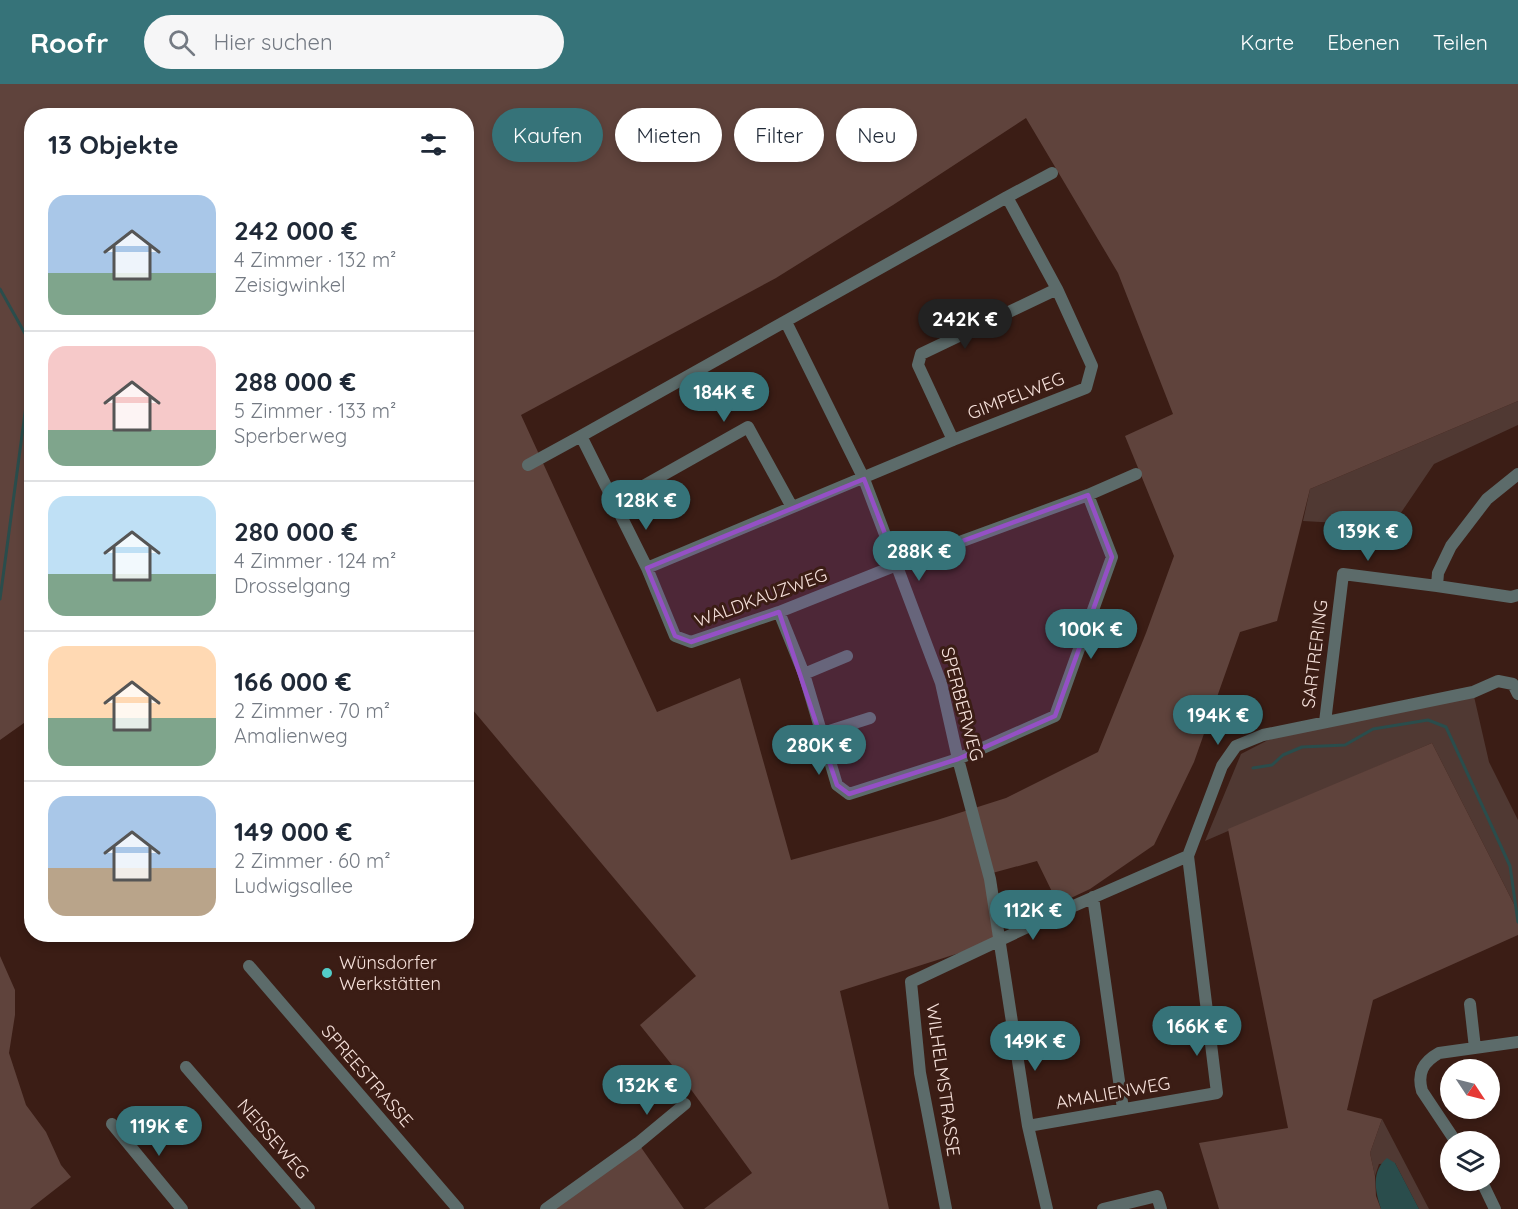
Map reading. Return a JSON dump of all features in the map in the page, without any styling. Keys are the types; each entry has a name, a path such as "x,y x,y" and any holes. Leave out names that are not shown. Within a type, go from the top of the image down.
{"street":[{"path":"528,465 1052,173"},
{"name":"GIMPELWEG","path":"647,568 953,440 1086,388 1092,366 1057,289 1007,198"},
{"path":"953,440 918,364 921,354 1057,289"},
{"name":"SPERBERWEG","path":"786,322 864,478 941,683 958,759 990,879 1028,1126 1047,1209"},
{"path":"615,502 748,427 792,507"},
{"name":"WALDKAUZWEG","path":"580,436 647,568 675,636 691,642 779,612 897,565 1088,495 1136,474"},
{"path":"1518,474 1487,499 1451,546 1438,573 1437,586 1511,597 1518,595"},
{"path":"779,612 804,674 837,785 849,794 958,759 1055,716 1112,557 1088,495"},
{"name":"SARTRERING","path":"1325,722 1344,574 1437,586"},
{"path":"804,674 847,656"},
{"name":"SARTRERING","path":"1188,856 1222,765 1236,747 1263,735 1473,692 1498,681 1513,684 1518,694"},
{"path":"822,733 870,718"},
{"path":"1000,940 1188,856"},
{"name":"AMALIENWEG","path":"1028,1126 1216,1094 1188,856"},
{"path":"1093,897 1123,1109"},
{"name":"WILHELMSTRASSE","path":"946,1209 920,1073 911,982 1000,940"},
{"name":"SPREESTRASSE","path":"249,966 458,1209"},
{"path":"1470,1004 1475,1048"},
{"path":"1449,1131 1422,1091 1420,1073 1423,1065 1439,1053 1518,1042"},
{"name":"NEISSEWEG","path":"186,1067 309,1209"},
{"path":"546,1209 638,1143 685,1104"},
{"path":"112,1124 182,1209"},
{"path":"1486,1191 1495,1209"},
{"path":"1103,1209 1157,1196 1161,1209"}],"highlighted area":[{"path":"864,479 897,565 1088,495 1112,557 1055,716 958,759 849,794 837,785 779,612 691,642 675,636 647,568"}],"shaded area":[{"path":"0,84 1518,84 1518,401 1310,489 1277,621 1240,632 1194,762 1154,845 1090,889 1058,904 1037,861 985,875 1000,940 840,991 889,1209 704,1209 752,1173 684,1080 640,1025 696,976 474,711 474,108 24,108 24,723 0,740","holes":["1026,118 1118,273 1173,414 1125,436 1174,556 1098,752 1006,798 937,820 791,860 740,678 657,712 521,415 776,278"]},
{"path":"1518,401 1518,425 1434,464 1392,526 1303,521 1310,489"},
{"path":"1473,692 1489,762 1518,820 1518,912 1432,743 1205,841 1241,754 1272,738"},
{"path":"1432,743 1518,912 1518,935 1373,1000 1347,1110 1382,1119 1370,1153 1376,1196 1381,1209 1219,1209 1199,1143 1288,1128 1228,829"},
{"path":"0,956 15,990 15,1015 9,1053 26,1105 46,1132 61,1165 71,1177 30,1209 0,1209"},
{"path":"1382,1119 1429,1209 1419,1209 1395,1163 1379,1164 1375,1176 1370,1153"},
{"path":"638,1143 684,1209 548,1209"}],"water":[{"path":"1387,1158 1395,1163 1419,1209 1381,1209 1377,1195 1376,1175"}],"waterway":[{"path":"0,289 24,332"},
{"path":"0,599 24,420"},
{"path":"1253,768 1272,765 1283,755 1302,747 1345,745 1373,729 1428,720 1446,727 1510,866 1518,922"}],"place":[{"name":"Wünsdorfer Werkstätten","path":"327,973"}]}
